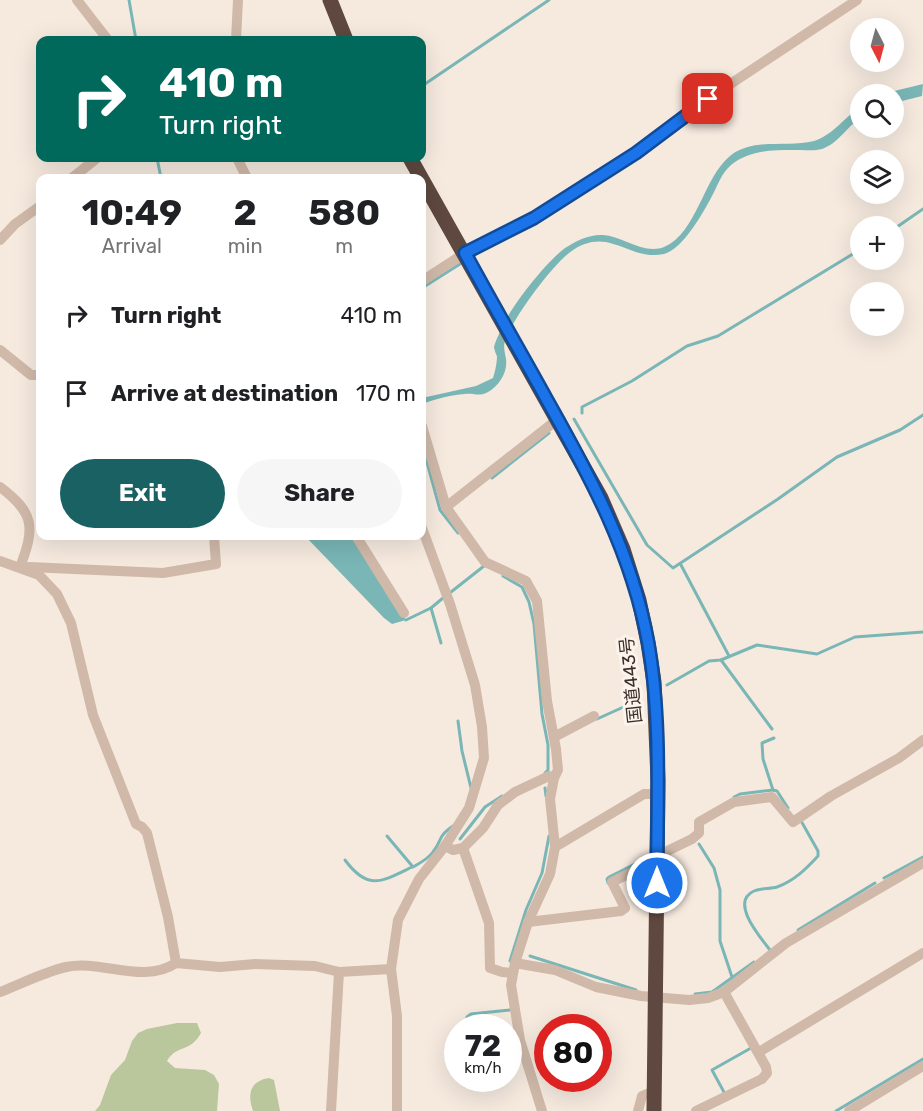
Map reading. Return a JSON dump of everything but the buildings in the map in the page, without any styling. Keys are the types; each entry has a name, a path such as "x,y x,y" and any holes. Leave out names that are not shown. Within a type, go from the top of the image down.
{"highway":[{"path":"330,0 344,36"},
{"name":"国道443号","path":"426,186 601,498 623,549 639,600 654,682 657,794 654,1111"}],"street":[{"path":"77,0 105,36"},
{"path":"236,36 238,0"},
{"path":"426,278 465,253 534,218 636,153 688,112 857,0"},
{"path":"77,174 92,162"},
{"path":"0,240 15,224 36,209"},
{"path":"0,350 31,375 36,375"},
{"path":"446,507 558,419"},
{"path":"426,440 446,507 485,562 526,581 537,602 547,701 558,770 550,799 555,847 550,874 528,922 513,968 514,1008 520,1040 542,1111"},
{"path":"0,487 14,497 26,515 31,530 30,542 20,567"},
{"path":"397,1111 395,1087 397,1016 392,969 398,920 419,879 445,846 469,808 484,758 482,727 475,685 450,604 426,539"},
{"path":"20,567 163,573 216,564 214,540"},
{"path":"358,540 404,613"},
{"path":"0,561 39,575 57,594 71,623 93,715 136,824 147,833 168,918 176,963"},
{"path":"554,737 594,716"},
{"path":"528,922 621,911 625,908 612,882 693,839 699,833 699,822 734,802 772,797 793,822 831,796 899,758 923,740"},
{"path":"445,846 453,850 463,848 483,828 498,805 516,792 549,776 554,778"},
{"path":"555,847 644,794 657,794"},
{"path":"463,848 489,923 490,968 502,972 513,968 555,970 596,987 656,999 689,1000 708,998 724,992 786,943 923,863"},
{"path":"759,1052 923,953"},
{"path":"0,992 66,967 84,965 116,970 152,971 170,967 176,963 220,966 255,964 315,966 339,972 392,969"},
{"path":"331,1111 339,972"},
{"path":"696,1111 762,1079 766,1073 766,1067 759,1052 724,992"},
{"path":"849,1111 923,1066"},
{"path":"638,1111 642,1096 654,1090"}],"green space":[{"path":"177,1023 197,1023 201,1033 197,1039 175,1052 167,1061 175,1068 205,1070 214,1075 219,1084 217,1111 95,1111 100,1105 111,1075 125,1060 132,1041 138,1033"},
{"path":"269,1078 274,1080 280,1111 253,1111 250,1099 252,1089 258,1082"}],"water":[{"path":"923,84 922,96 904,100 904,89"},
{"path":"850,115 850,127 838,139 822,149 755,153 731,165 722,176 692,229 671,251 651,255 607,242 595,242 583,245 569,253 543,281 509,331 504,346 506,369 496,386 482,394 454,395 426,403 426,397 476,386 493,378 497,356 494,347 503,324 528,288 565,248 598,235 610,236 649,249 664,247 684,230 713,178 730,156 739,150 760,145 814,141 833,130"},
{"path":"309,540 355,540 406,620 392,624"}],"waterway":[{"path":"129,0 135,36"},
{"path":"426,83 549,0"},
{"path":"158,162 160,174"},
{"path":"904,222 923,209"},
{"path":"582,413 582,407 632,381 687,346 718,336 850,256"},
{"path":"426,285 460,264"},
{"path":"574,419 647,545 673,568 837,457 900,430 923,415"},
{"path":"492,478 549,433"},
{"path":"426,459 440,510 458,533"},
{"path":"681,565 729,656"},
{"path":"451,592 484,566"},
{"path":"503,576 522,587 529,602 534,624 542,714 548,745 548,770 545,773"},
{"path":"406,620 431,608 443,598"},
{"path":"431,608 441,643"},
{"path":"667,685 709,661 721,660 757,645 817,654 855,637 923,632"},
{"path":"721,660 772,729"},
{"path":"597,719 639,700"},
{"path":"458,721 471,788"},
{"path":"774,738 762,743 763,759 773,790 777,791 788,808"},
{"path":"545,788 546,796"},
{"path":"734,797 740,794 773,790"},
{"path":"460,839 485,807 502,796"},
{"path":"770,950 749,920 745,903 747,896 754,891 777,887 794,878 818,856 818,851 800,819"},
{"path":"387,836 413,867 431,854 442,836 453,826"},
{"path":"510,961 526,910 542,873 549,836"},
{"path":"699,844 714,868 720,890 720,941 732,977"},
{"path":"884,878 923,857"},
{"path":"345,860 361,876 376,881 392,877 412,867"},
{"path":"608,883 609,877 643,860"},
{"path":"798,930 875,883"},
{"path":"530,956 636,990"},
{"path":"695,994 712,992 754,962"},
{"path":"471,1014 510,1010"},
{"path":"725,1094 712,1070 751,1048"},
{"path":"836,1111 923,1059"}],"route":[{"path":"657,883 654,682 639,600 623,549 601,498 465,253 534,218 636,153 708,99"}]}
